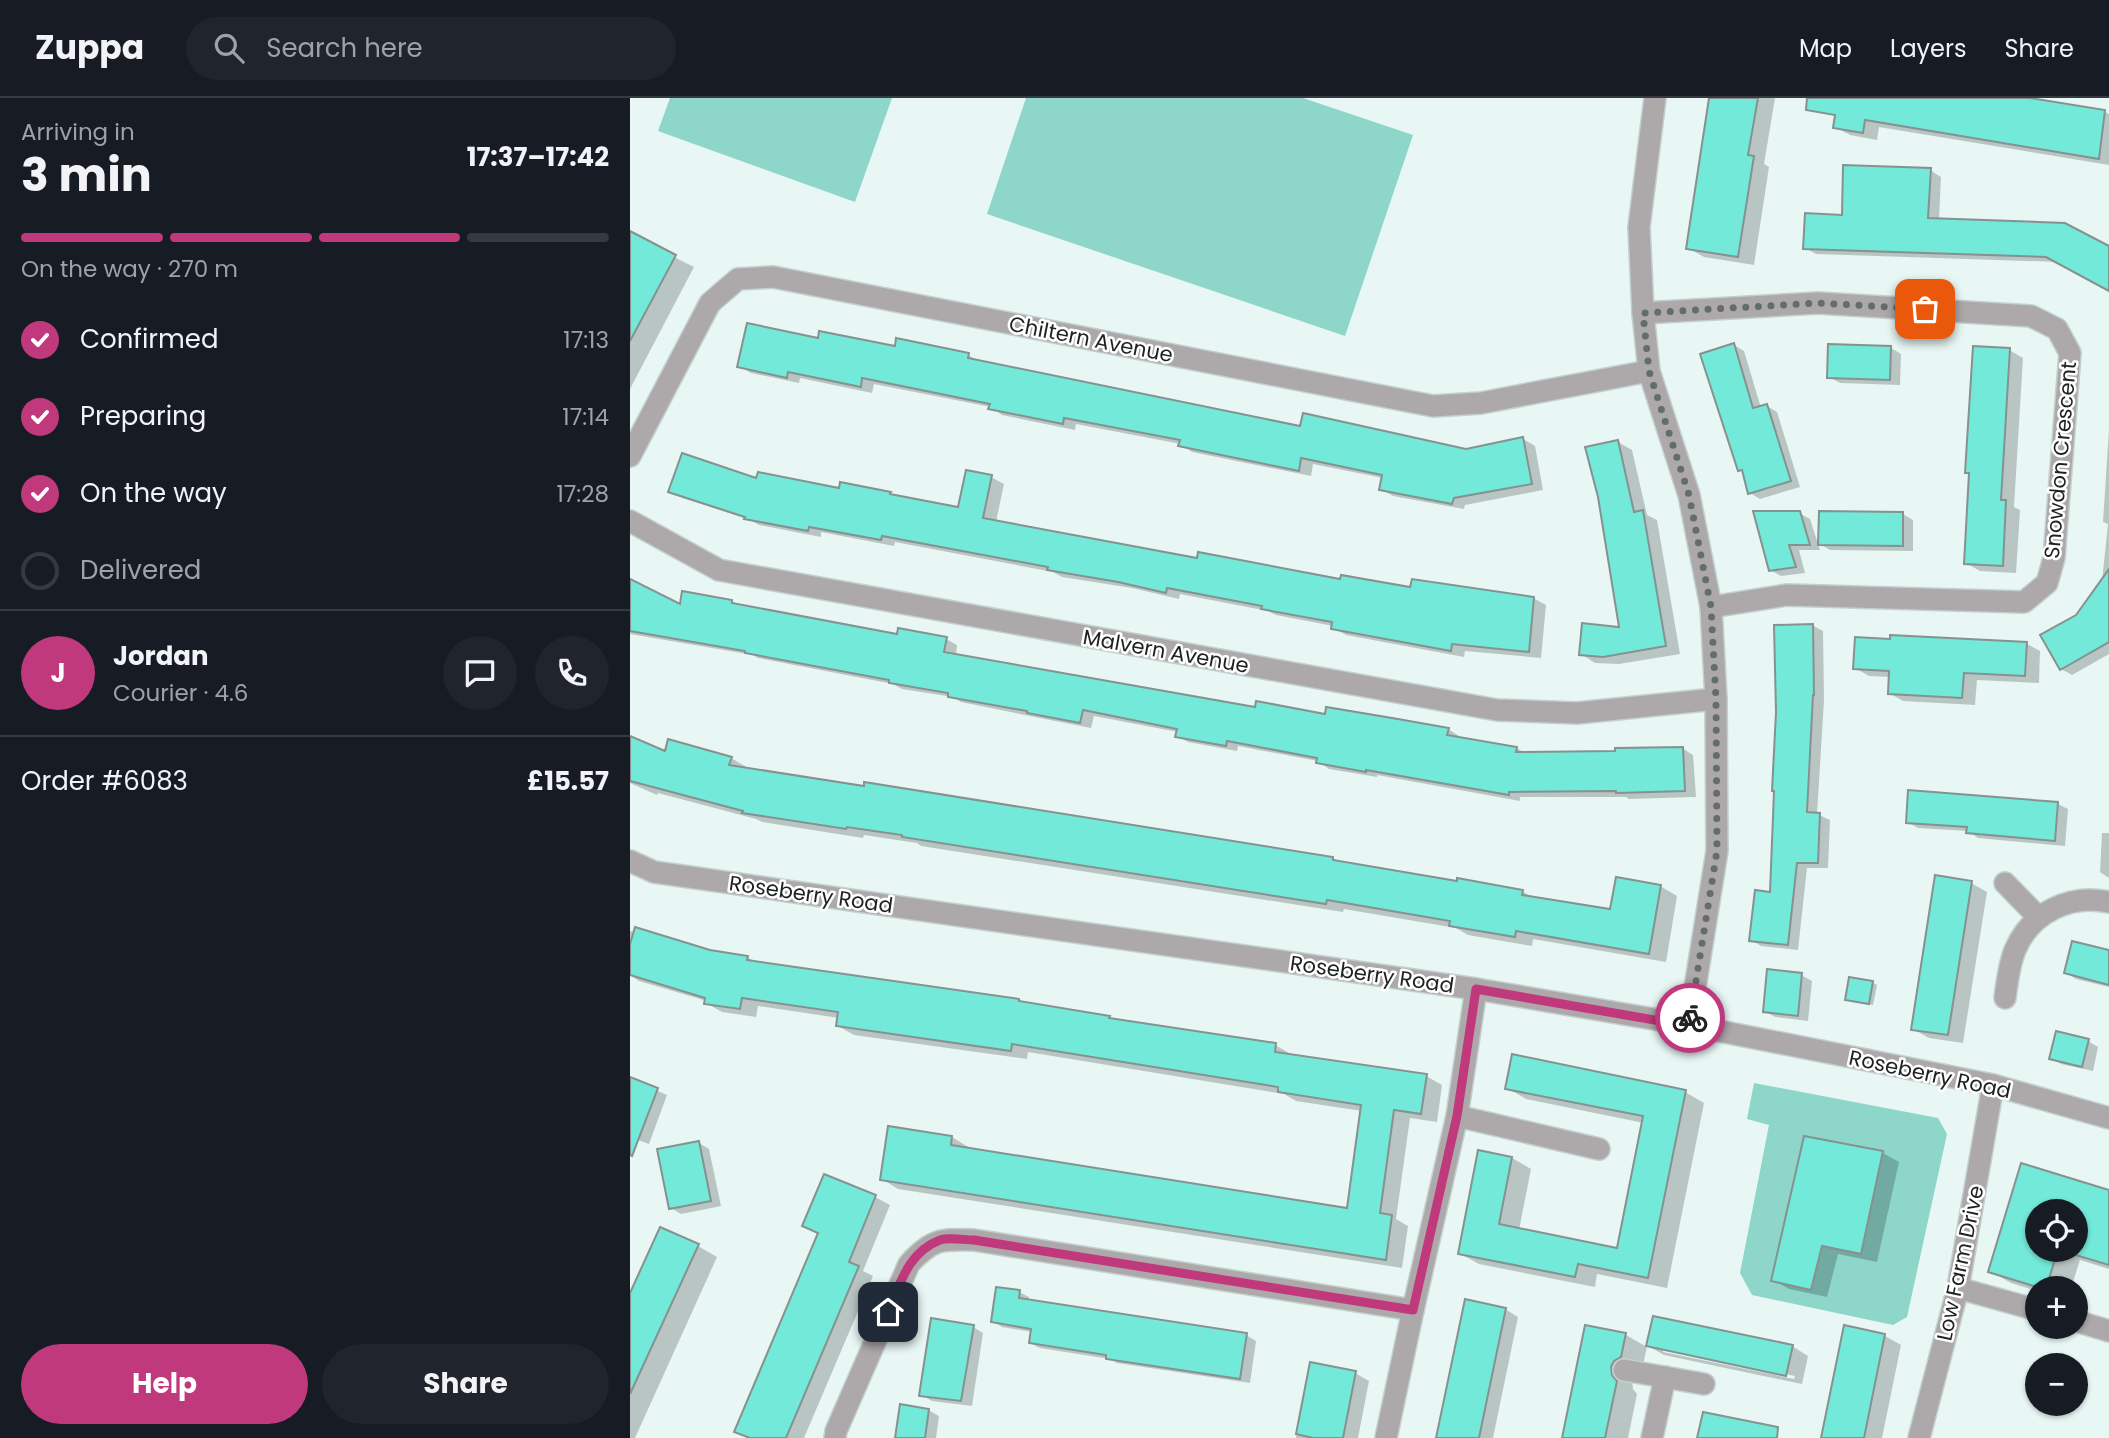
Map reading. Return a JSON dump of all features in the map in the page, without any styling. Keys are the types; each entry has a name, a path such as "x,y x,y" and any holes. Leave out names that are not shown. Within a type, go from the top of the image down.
{"street":[{"path":"1655,98 1639,227 1643,313 1649,371 1689,495 1711,607 1716,699 1717,851 1689,1026"},
{"name":"Chiltern Avenue","path":"630,456 710,303 738,279 773,277 1433,406 1481,403 1649,371"},
{"name":"Snowdon Crescent","path":"1643,313 1818,303 2031,316 2057,329 2070,353 2054,558 2047,583 2024,602 1787,595 1711,607"},
{"name":"Malvern Avenue","path":"630,521 719,570 1497,710 1577,713 1716,699"},
{"name":"Roseberry Road","path":"630,861 654,872 1476,989 1689,1026 1993,1085 2109,1118"},
{"path":"2005,883 2038,917"},
{"path":"2005,998 2015,950 2024,933 2038,917 2060,905 2079,900 2109,902"},
{"path":"1386,1438 1457,1116 1476,989"},
{"name":"Low Farm Drive","path":"1919,1438 1958,1288 1993,1085"},
{"path":"1457,1116 1599,1149"},
{"path":"835,1438 909,1264 921,1251 942,1239 974,1240 1413,1310"},
{"path":"1958,1288 2025,1307"},
{"path":"2088,1325 2109,1331"},
{"path":"1624,1370 1704,1384"},
{"path":"1652,1438 1665,1377"}],"green space":[{"path":"670,98 892,98 855,202 658,131"},
{"path":"1026,98 1303,98 1413,135 1345,336 987,214"},
{"path":"1754,1083 1938,1118 1947,1134 1907,1317 1893,1325 1752,1295 1740,1273 1769,1125 1747,1119"}],"building":[{"path":"1709,98 1758,98 1748,155 1754,156 1738,257 1686,249"},
{"path":"1807,98 2030,98 2105,110 2099,159 1865,120 1863,133 1833,128 1835,115 1806,110"},
{"path":"1843,165 1931,168 1928,218 2065,223 2109,246 2109,291 2046,257 1803,249 1805,213 1842,215"},
{"path":"630,231 676,255 630,341"},
{"path":"747,323 818,338 819,331 895,346 896,338 969,353 968,358 1300,426 1303,413 1466,449 1523,437 1532,484 1454,498 1452,504 1379,490 1382,475 1301,458 1299,471 1178,446 1180,440 1064,418 1063,424 988,409 990,404 862,378 861,387 788,372 787,378 737,367"},
{"path":"1734,343 1753,408 1767,404 1791,481 1748,494 1742,470 1738,471 1700,354"},
{"path":"1828,344 1891,346 1890,380 1827,378"},
{"path":"1973,346 2010,348 2001,500 2006,500 2003,566 1964,564 1969,473 1965,473"},
{"path":"1618,440 1634,512 1643,510 1666,646 1603,657 1579,655 1582,623 1619,627 1598,497 1585,447"},
{"path":"682,453 756,478 758,472 839,488 840,482 958,507 966,470 992,475 983,518 1197,558 1198,552 1340,579 1341,575 1410,587 1412,579 1534,597 1529,652 1452,644 1451,651 1331,629 1332,622 1167,588 1166,593 1047,570 1048,567 882,536 881,540 809,527 808,531 744,519 745,517 668,492"},
{"path":"1753,511 1800,511 1810,545 1789,545 1796,567 1769,571"},
{"path":"1819,511 1903,512 1903,546 1818,545"},
{"path":"2109,569 2109,642 2060,670 2040,635 2076,615"},
{"path":"630,579 680,604 682,591 897,634 898,628 947,637 944,652 1255,707 1256,701 1325,714 1326,707 1398,719 1449,728 1447,735 1517,747 1516,752 1683,747 1685,791 1509,792 1509,795 1316,763 1317,758 1227,741 1226,746 1175,737 1177,729 1083,710 1080,723 1027,713 948,697 948,693 889,683 889,680 630,631"},
{"path":"1813,624 1814,695 1807,812 1820,813 1818,863 1797,863 1788,945 1749,941 1755,890 1770,892 1776,712 1774,625"},
{"path":"1890,635 2027,642 2025,676 1964,673 1962,698 1888,694 1889,671 1853,669 1855,637 1890,639"},
{"path":"630,736 665,751 668,739 732,757 729,765 864,786 864,782 1333,857 1333,860 1457,881 1457,878 1523,890 1522,895 1610,909 1616,877 1661,885 1649,954 1516,931 1515,937 1449,926 1450,921 1327,900 1326,904 902,835 742,813 743,811 630,781"},
{"path":"1908,790 2058,802 2055,841 1966,833 1967,827 1906,823"},
{"path":"1935,875 1972,881 1948,1035 1911,1030"},
{"path":"635,927 710,950 748,956 747,960 1019,999 1110,1016 1109,1018 1276,1043 1275,1052 1427,1074 1421,1114 1394,1110 1380,1213 1392,1215 1386,1260 880,1180 888,1126 952,1136 951,1145 1347,1208 1361,1105 1278,1092 1278,1087 1012,1044 1011,1051 836,1026 838,1012 742,998 740,1009 704,1004 705,998 630,975 630,944"},
{"path":"2072,941 2109,950 2109,985 2064,973"},
{"path":"1767,969 1802,973 1798,1016 1763,1012"},
{"path":"1849,977 1873,981 1869,1004 1845,1000"},
{"path":"2056,1031 2089,1039 2082,1067 2049,1059"},
{"path":"1512,1054 1686,1090 1648,1278 1578,1264 1575,1277 1458,1254 1478,1150 1512,1157 1499,1224 1617,1248 1643,1116 1505,1089"},
{"path":"630,1077 658,1088 632,1156 630,1155"},
{"path":"1804,1136 1883,1151 1861,1254 1822,1246 1811,1290 1771,1281"},
{"path":"699,1141 711,1201 669,1209 657,1149"},
{"path":"2021,1163 2109,1190 2109,1265 2088,1259 2088,1199 2025,1199 2025,1262 2054,1262 2050,1276 2025,1276 2025,1283 1988,1272"},
{"path":"824,1174 876,1195 849,1262 859,1266 786,1438 750,1438 734,1432 818,1233 802,1226"},
{"path":"660,1227 699,1244 630,1394 630,1293"},
{"path":"996,1287 1020,1290 1019,1298 1247,1333 1240,1379 1106,1359 1106,1355 1029,1343 1031,1329 991,1322"},
{"path":"1465,1299 1506,1308 1479,1438 1436,1438"},
{"path":"1653,1316 1793,1345 1786,1376 1646,1346"},
{"path":"931,1318 974,1325 961,1401 919,1396"},
{"path":"1585,1325 1626,1333 1621,1357 1614,1361 1611,1367 1612,1375 1617,1381 1605,1438 1562,1438"},
{"path":"1844,1325 1885,1334 1864,1438 1821,1438"},
{"path":"1310,1362 1356,1371 1343,1438 1313,1438 1296,1434"},
{"path":"900,1404 929,1409 925,1438 895,1438"},
{"path":"1703,1412 1778,1427 1777,1438 1697,1438"}],"way so far":[{"path":"1690,1018 1717,851 1716,699 1711,607 1689,495 1649,371 1643,313 1818,303 1925,309"}],"route":[{"path":"888,1312 909,1264 921,1251 942,1239 974,1240 1413,1310 1457,1116 1476,989 1689,1026 1690,1018"}]}
